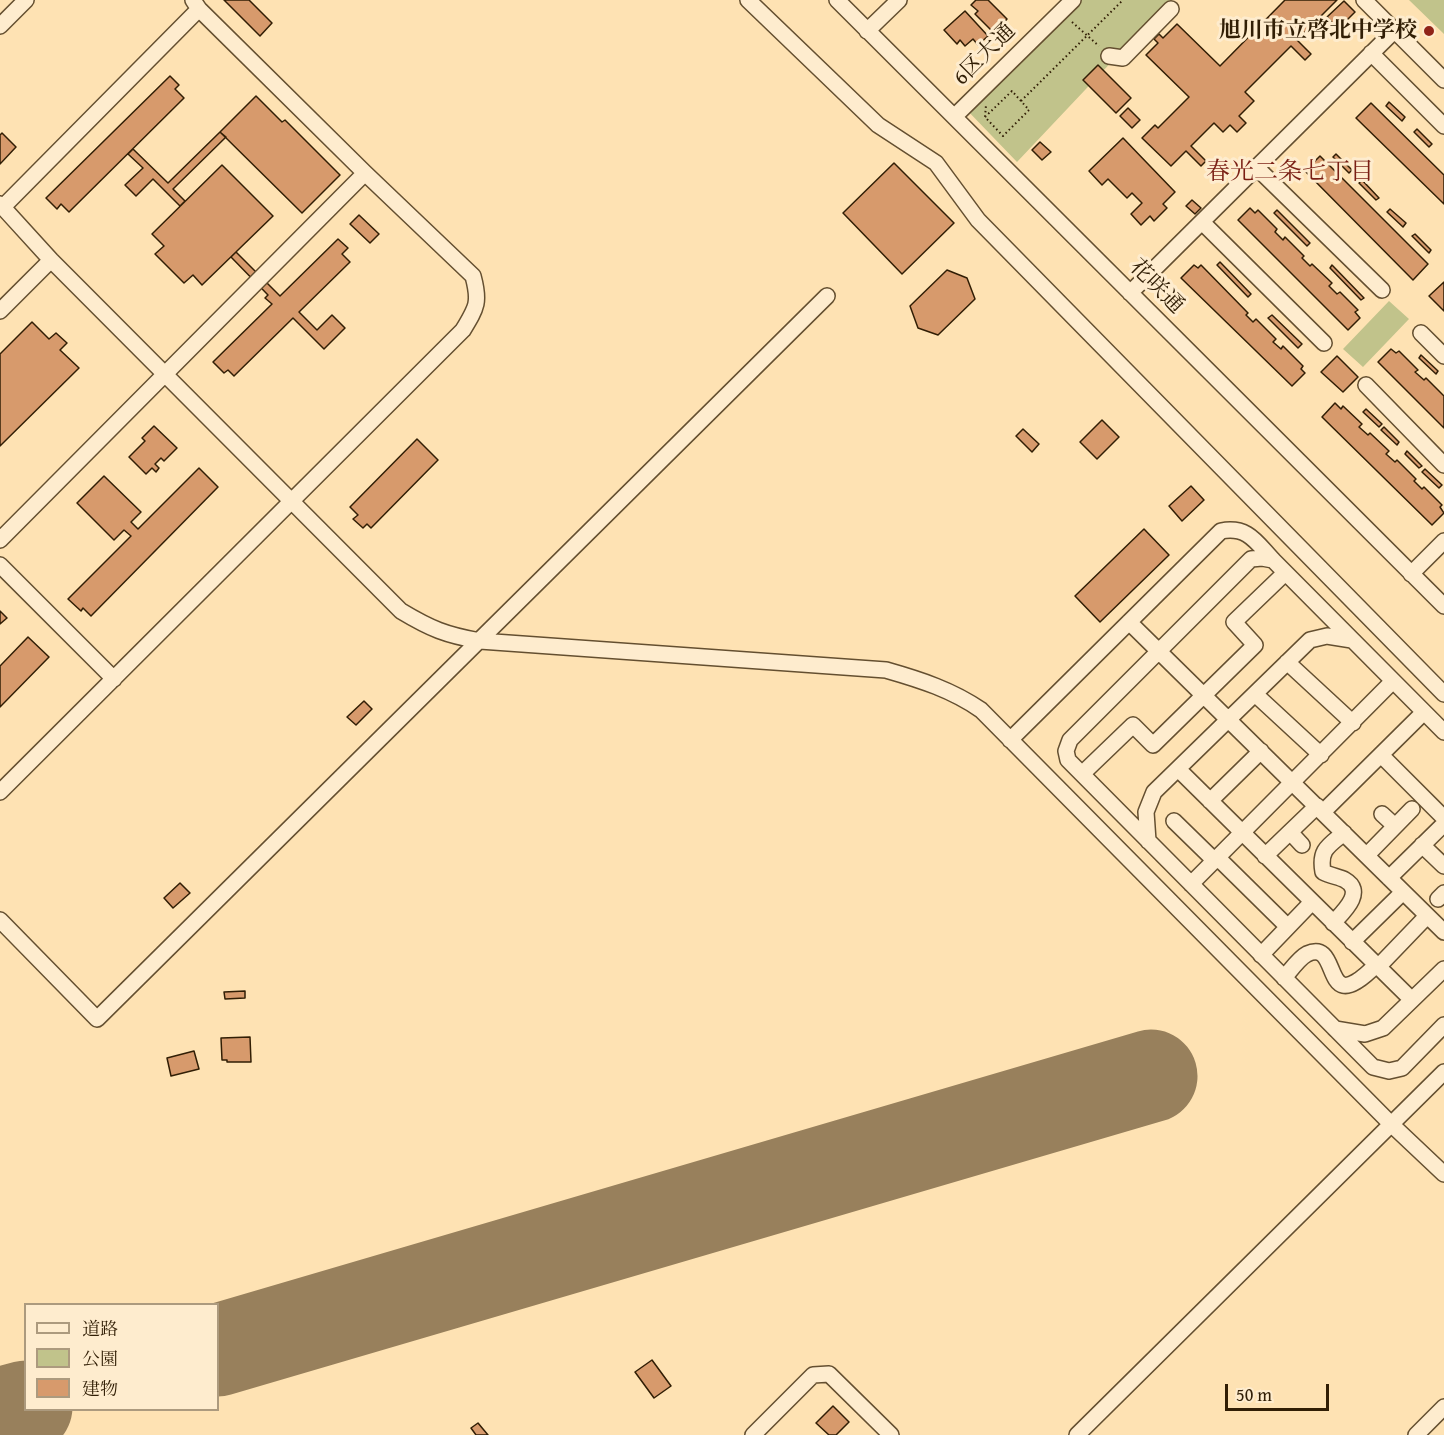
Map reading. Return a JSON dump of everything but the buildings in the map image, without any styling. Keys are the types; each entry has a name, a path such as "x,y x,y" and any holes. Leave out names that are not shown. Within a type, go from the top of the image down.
{"street":[{"path":"0,26 26,0"},
{"path":"748,0 878,125 936,163 978,220 1444,694"},
{"name":"花咲通","path":"837,0 1444,606"},
{"path":"867,31 899,0"},
{"name":"6区大通","path":"955,116 1073,0"},
{"path":"1364,0 1444,80"},
{"path":"0,792 114,679 292,501 463,330 475,311 478,295 473,276 365,173 196,4 1,206 51,260 165,374 292,501 402,611 425,626 450,636 480,641 886,670 942,687 963,698 981,710 1391,1125 1444,1174"},
{"path":"1109,56 1123,58 1171,9"},
{"path":"1130,293 1395,30"},
{"path":"1371,53 1444,126"},
{"path":"1256,167 1382,290"},
{"path":"0,540 365,173"},
{"path":"1202,222 1324,344"},
{"path":"0,311 51,260"},
{"path":"0,920 97,1019 827,296"},
{"path":"1421,333 1444,356"},
{"path":"1366,385 1444,465"},
{"path":"1010,740 1221,531 1235,528 1251,536 1272,560 1444,732"},
{"path":"1411,574 1444,541"},
{"path":"1272,560 1251,559 1070,740 1066,751 1068,760 1373,1067 1389,1071 1402,1068 1444,1025"},
{"path":"0,565 114,679"},
{"path":"1082,774 1133,725 1154,745 1205,695 1255,645 1234,622 1285,573"},
{"path":"1129,622 1444,932"},
{"path":"1148,841 1146,812 1154,792 1310,640 1327,636 1352,640"},
{"path":"1287,662 1353,723"},
{"path":"1191,884 1322,755 1393,681"},
{"path":"1255,694 1322,755"},
{"path":"1265,856 1381,755 1424,712"},
{"path":"1210,801 1261,751"},
{"path":"1381,755 1444,818"},
{"path":"1178,769 1412,1000"},
{"path":"1367,855 1412,809"},
{"path":"1382,814 1395,826"},
{"path":"1174,821 1288,927"},
{"path":"1190,836 1200,824"},
{"path":"1389,878 1444,824"},
{"path":"1290,832 1302,845"},
{"path":"1333,923 1351,903 1354,894 1351,886 1345,880 1334,878 1323,872 1321,859 1325,849 1344,833"},
{"path":"1422,845 1444,866"},
{"path":"1352,942 1381,921 1403,892"},
{"path":"1261,955 1312,902"},
{"path":"1284,978 1306,954 1317,952 1325,956 1330,963 1332,976 1339,983 1349,986 1360,981 1377,966 1427,916"},
{"path":"1335,1029 1365,1034 1383,1028 1444,969"},
{"path":"1077,1435 1444,1072"},
{"path":"753,1435 813,1375 829,1374 891,1435"},
{"path":"1416,1435 1444,1407"}],"path":[{"path":"1021,101 1123,0"},
{"path":"1061,12 1109,56"},
{"path":"977,95 986,104 985,117 1003,136 1029,110 1012,91 985,117"}],"green space":[{"path":"1073,0 1170,0 1017,162 964,107"},
{"path":"1409,0 1444,0 1444,34"},
{"path":"1389,301 1409,319 1363,367 1343,349"}],"runway":[{"path":"219,1350 1151,1076"},
{"path":"0,1414 24,1408"}],"place":[{"name":"旭川市立啓北中学校","path":"1429,31"}],"district":[{"name":"春光二条七丁目","path":"1290,173"}]}
